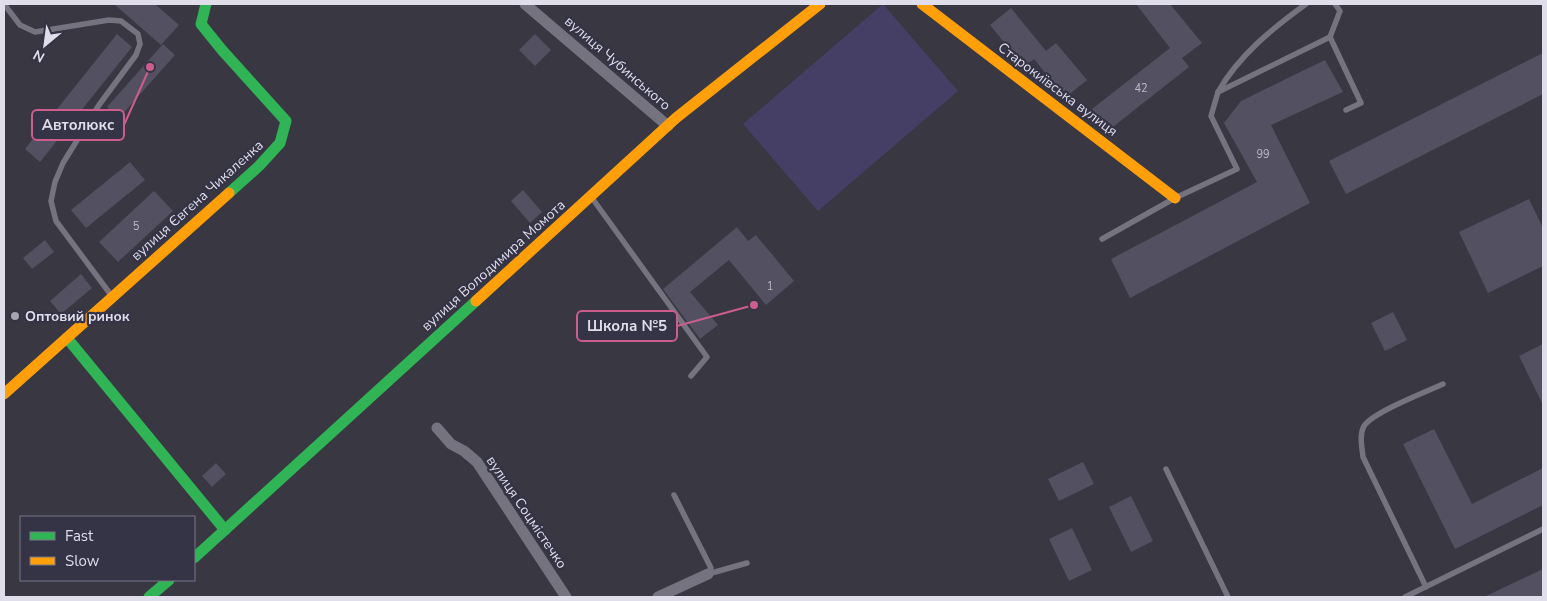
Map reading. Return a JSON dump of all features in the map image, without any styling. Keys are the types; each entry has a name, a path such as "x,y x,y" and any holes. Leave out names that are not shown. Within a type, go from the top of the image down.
{"street":[{"name":"вулиця Євгена Чикаленка","path":"4,394 258,166 280,143 286,121 273,104 216,46 201,24 206,4"},
{"name":"вулиця Чубинського","path":"525,4 668,126"},
{"name":"вулиця Володимира Момота","path":"195,557 668,126 820,4"},
{"name":"Старокиївська вулиця","path":"922,4 1175,198"},
{"path":"67,338 225,530"},
{"name":"вулиця Соцмістечко","path":"437,428 451,444 464,451 477,462 566,597"},
{"path":"658,597 708,574"},
{"path":"149,597 168,581"}],"lane":[{"path":"4,4 20,25 35,32 109,20 120,21 138,34 140,44 136,55 99,105 63,163 55,182 51,201 56,220 113,297"},
{"path":"1102,239 1175,198 1237,169 1211,116 1218,92 1226,78 1246,55 1279,24 1306,4"},
{"path":"1218,92 1330,37 1340,11 1335,4"},
{"path":"1330,37 1361,102 1346,110"},
{"path":"591,196 706,356 691,376"},
{"path":"1426,587 1363,457 1361,441 1364,427 1374,417 1443,384"},
{"path":"1166,469 1228,597"},
{"path":"674,495 710,568 708,574"},
{"path":"1405,597 1543,529"},
{"path":"708,574 747,563"}],"shaded area":[{"path":"883,4 958,91 818,211 743,124"}],"building":[{"path":"114,4 155,4 179,25 161,45"},
{"path":"1136,4 1170,4 1202,43 1182,58 1189,67 1109,130 1092,109 1170,48"},
{"path":"1011,8 1046,51 1056,43 1087,80 1065,98 1034,59 1024,67 990,25"},
{"path":"117,34 132,47 40,162 25,149"},
{"path":"535,34 551,50 535,66 519,50"},
{"path":"163,44 175,55 119,118 107,107"},
{"path":"1543,53 1543,94 1346,194 1329,161"},
{"path":"1325,60 1343,92 1271,125 1310,203 1130,298 1111,259 1257,182 1224,123 1241,101"},
{"path":"130,162 145,180 86,228 71,210"},
{"path":"523,190 542,212 530,223 511,201"},
{"path":"154,191 173,211 118,262 99,242"},
{"path":"1529,199 1543,228 1543,266 1488,293 1459,232"},
{"path":"737,227 748,241 756,235 794,281 766,305 729,260 690,292 718,325 700,339 663,289"},
{"path":"45,240 54,252 32,269 23,258"},
{"path":"81,274 92,288 61,314 50,301"},
{"path":"1393,312 1407,340 1385,351 1371,323"},
{"path":"1543,344 1543,405 1519,356"},
{"path":"1434,429 1472,504 1543,468 1543,505 1455,549 1403,444"},
{"path":"1083,462 1094,484 1059,501 1048,479"},
{"path":"216,463 226,474 212,487 202,476"},
{"path":"1131,496 1153,541 1131,552 1109,507"},
{"path":"1072,528 1092,570 1069,581 1049,539"},
{"path":"1543,569 1543,597 1484,597"}],"traffic: fast":[{"path":"206,4 201,24 286,121 280,143 259,166 229,193"},
{"path":"195,557 476,301"},
{"path":"67,338 225,530"},
{"path":"149,597 168,581"}],"traffic: slow":[{"path":"476,301 676,118 820,4"},
{"path":"922,4 1175,198"},
{"path":"4,394 229,193"}],"place":[{"name":"Автолюкс","path":"150,67"},
{"name":"Школа №5","path":"754,305"},
{"name":"Оптовий ринок","path":"15,316"}]}
